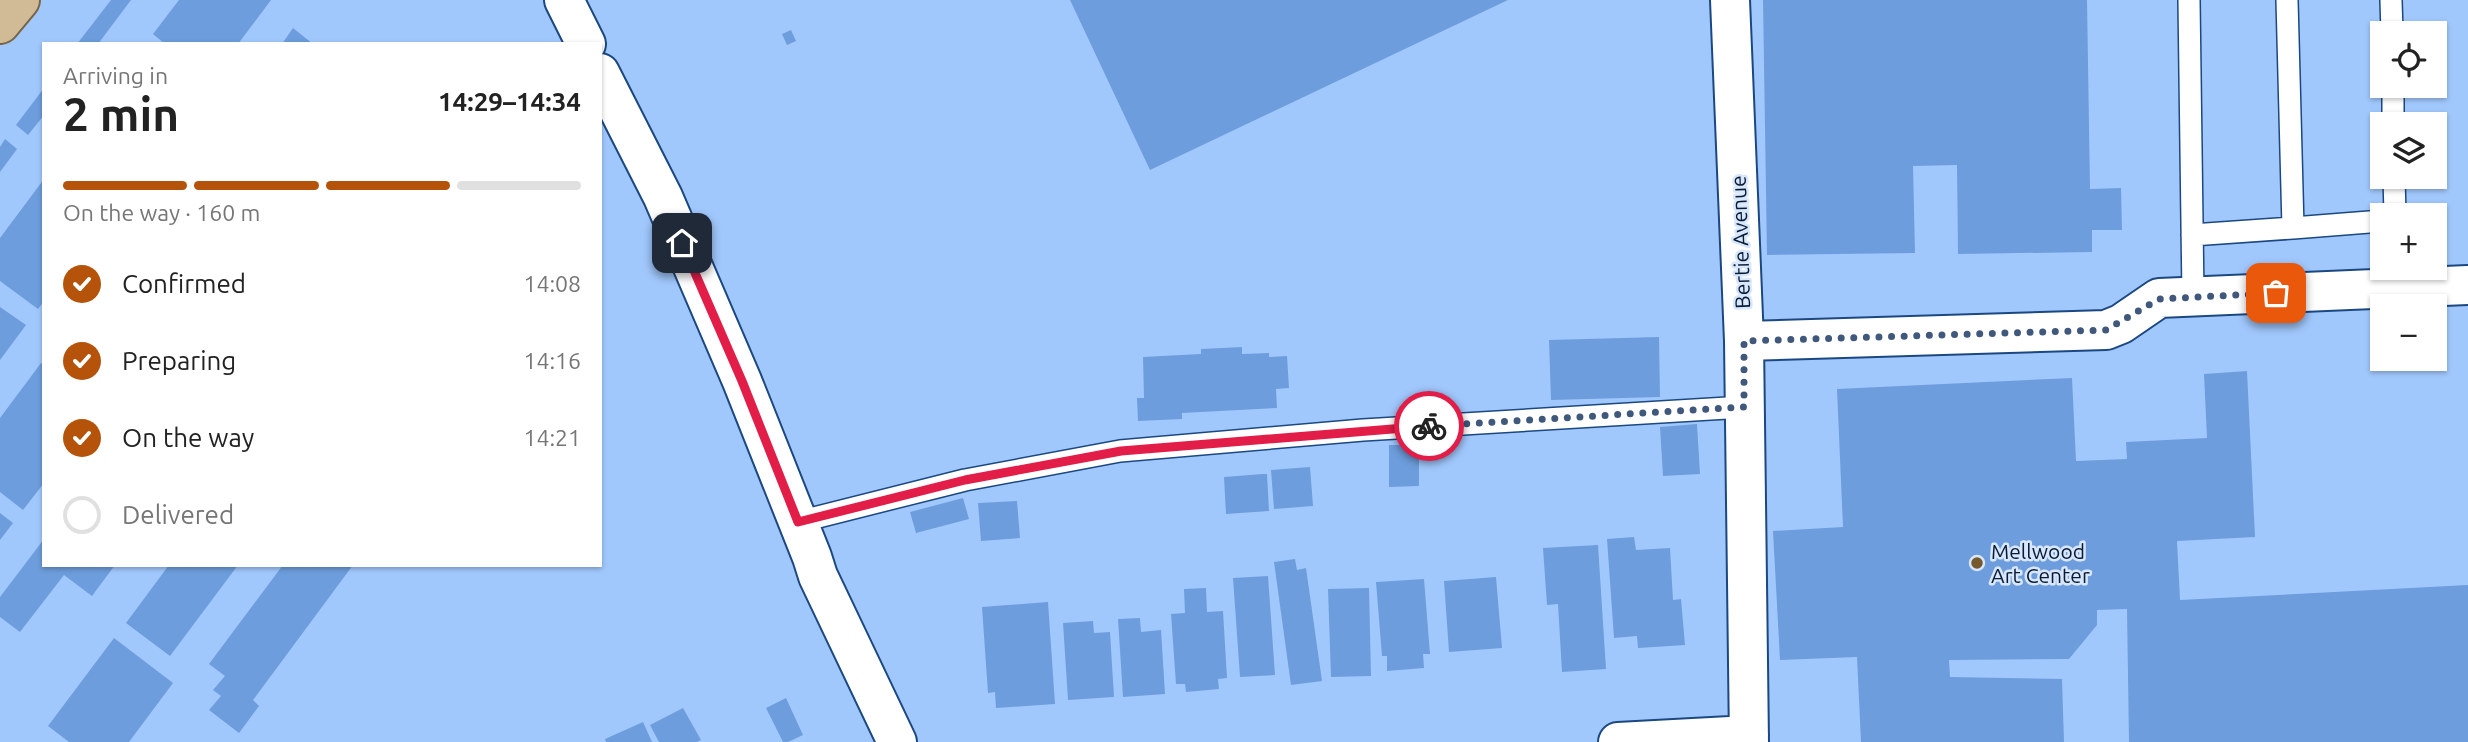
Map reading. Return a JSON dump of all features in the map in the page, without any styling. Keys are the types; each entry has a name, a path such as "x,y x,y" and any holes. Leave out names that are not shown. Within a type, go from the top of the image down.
{"main road":[{"path":"0,24 20,0"}],"street":[{"path":"564,0 585,42"},
{"name":"Bertie Avenue","path":"1730,0 1744,341 1749,739"},
{"path":"602,77 663,197 742,381 818,576 897,742"},
{"path":"1744,341 2106,330 2159,299 2468,285"},
{"path":"1618,742 1749,739"}],"lane":[{"path":"2189,0 2193,297"},
{"path":"2287,0 2293,228"},
{"path":"2391,0 2392,21"},
{"path":"2192,235 2370,222"},
{"path":"798,522 965,480 1121,451 1363,430 1744,407"}],"building":[{"path":"111,0 131,0 100,42 79,42"},
{"path":"179,0 271,0 240,42 163,42 153,34"},
{"path":"1070,0 1508,0 1150,170"},
{"path":"1763,0 2087,0 2090,189 2121,188 2122,230 2092,230 2092,252 1958,254 1957,165 1913,166 1915,253 1767,255"},
{"path":"293,28 310,42 283,42"},
{"path":"791,30 796,41 787,45 782,34"},
{"path":"42,91 42,118 28,135 16,125"},
{"path":"5,139 17,149 0,172 0,147"},
{"path":"42,182 42,304 38,309 0,281 0,238"},
{"path":"0,307 26,325 0,360"},
{"path":"1659,337 1660,397 1551,400 1549,340"},
{"path":"1242,347 1242,354 1269,353 1269,357 1287,356 1289,388 1276,389 1277,408 1182,413 1182,419 1138,421 1137,398 1144,398 1143,357 1201,354 1201,349"},
{"path":"42,364 42,486 23,510 0,492 0,418"},
{"name":"Mellwood Art Center","path":"2247,371 2255,537 2177,541 2180,600 2468,585 2468,742 2129,742 2127,609 2097,610 2097,625 2069,659 1949,660 1950,677 2062,679 2064,742 1861,742 1857,657 1780,660 1773,531 1843,527 1837,389 2072,378 2076,461 2127,459 2126,442 2207,438 2204,374"},
{"path":"1697,424 1700,474 1663,476 1660,427"},
{"path":"1389,445 1419,445 1419,486 1389,487"},
{"path":"1310,467 1313,506 1274,509 1271,470"},
{"path":"1267,474 1269,511 1226,514 1224,477"},
{"path":"963,498 969,519 916,533 910,512"},
{"path":"1017,501 1020,538 981,541 978,503"},
{"path":"0,513 13,523 0,540"},
{"path":"1634,537 1636,550 1670,548 1673,600 1681,599 1685,645 1638,648 1637,636 1614,638 1607,539"},
{"path":"42,542 42,567 114,567 92,596 64,575 20,632 0,617 0,597"},
{"path":"1598,545 1606,669 1562,672 1558,604 1547,605 1543,548"},
{"path":"1295,559 1297,570 1306,568 1322,681 1291,685 1274,562"},
{"path":"168,567 237,567 170,656 126,623"},
{"path":"282,567 352,567 253,700 259,706 239,733 209,710 221,696 213,690 225,676 209,664"},
{"path":"1268,576 1275,675 1240,677 1233,578"},
{"path":"1496,577 1502,648 1449,652 1444,581"},
{"path":"1424,579 1430,654 1423,654 1424,668 1387,671 1387,656 1382,656 1376,582"},
{"path":"1206,588 1207,612 1223,611 1227,678 1218,679 1219,689 1186,692 1185,684 1176,684 1171,614 1185,613 1184,589"},
{"path":"1369,588 1371,676 1331,677 1328,589"},
{"path":"1048,602 1055,704 996,708 995,692 988,693 982,607"},
{"path":"1140,618 1141,632 1161,630 1165,694 1123,697 1118,619"},
{"path":"1093,621 1094,633 1110,632 1114,697 1068,700 1063,623"},
{"path":"114,638 173,683 129,742 69,742 48,726"},
{"path":"786,698 803,735 783,742 766,708"},
{"path":"683,708 701,740 659,742 650,725"},
{"path":"643,722 652,742 606,742 605,739"}],"way so far":[{"path":"1429,426 1744,407 1744,341 2106,330 2121,324 2159,299 2276,293"}],"place":[{"name":"Mellwood Art Center","path":"1977,563"}],"route":[{"path":"682,243 742,381 798,522 965,480 1121,451 1429,426"}]}
